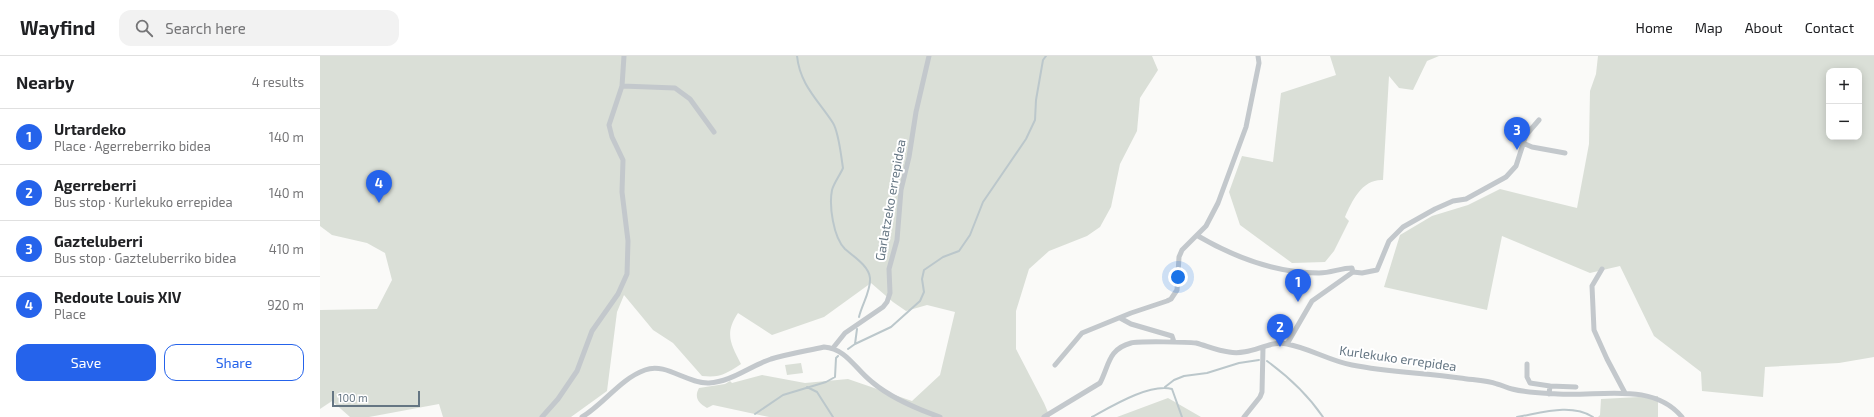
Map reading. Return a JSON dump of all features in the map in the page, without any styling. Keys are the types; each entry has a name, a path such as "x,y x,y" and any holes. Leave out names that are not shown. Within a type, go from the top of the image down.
{"street":[{"path":"542,417 558,399 577,371 592,331 618,294 627,274 628,241 622,192 623,160 612,137 609,125 622,86 624,56"},
{"name":"Garlatzeko errepidea","path":"833,348 845,333 883,308 890,293 889,269 897,240 901,190 909,157 916,112 929,56"},
{"path":"1055,365 1082,333 1171,299 1176,290 1178,262 1182,250 1198,236 1213,216 1246,126 1259,63 1258,56"},
{"path":"622,86 675,88 690,99 714,132"},
{"path":"1198,236 1219,248 1255,262 1298,272 1321,273 1346,268 1352,268 1353,272 1362,273 1377,270 1389,241 1403,227 1435,209 1453,201 1466,199 1506,177 1516,166 1526,135 1539,120"},
{"path":"1523,143 1532,147 1565,153"},
{"path":"1602,270 1592,286 1594,330 1625,393"},
{"path":"1287,344 1312,301 1349,277 1353,272"},
{"path":"1120,318 1131,324 1172,336 1174,342"},
{"name":"Kurlekuko errepidea","path":"1044,417 1100,383 1104,376 1106,364 1112,355 1121,348 1132,343 1174,342 1198,344 1230,352 1248,352 1272,344 1287,344 1352,365 1460,378 1496,384 1511,389 1549,394 1578,395 1625,393 1647,396 1662,400 1672,406 1682,417"},
{"path":"582,417 598,406 627,380 647,369 664,370 698,383 711,383 727,379 770,360 824,347 833,348 844,353 873,383 917,409 940,417"},
{"path":"1244,417 1257,402 1262,392 1263,348"},
{"path":"1527,364 1527,377 1530,383 1550,386 1576,387"},
{"path":"1549,394 1550,386"}],"shaded area":[{"path":"320,56 1152,56 1158,70 1140,98 1137,131 1120,164 1111,207 1100,227 1087,236 1049,251 1029,269 1016,311 1016,349 1050,417 769,417 713,405 707,408 699,402 697,394 699,388 725,384 730,381 732,383 762,375 805,383 848,379 912,401 940,375 955,312 927,305 906,311 871,283 824,317 772,335 738,313 731,327 730,339 741,364 727,373 718,376 702,376 673,343 653,330 624,295 617,312 607,391 571,417 443,417 439,404 369,417 350,417 332,401 320,409 320,310 377,309 392,280 385,253 367,243 332,235 320,226"},
{"path":"1330,56 1439,56 1427,61 1413,90 1399,88 1389,76 1383,180 1369,183 1359,192 1345,217 1349,221 1334,251 1325,262 1292,263 1240,225 1229,192 1242,156 1273,162 1281,93 1336,75"},
{"path":"1598,56 1874,56 1874,357 1839,363 1765,367 1763,397 1702,391 1701,372 1654,336 1620,266 1590,273 1502,236 1487,310 1384,287 1400,235 1432,216 1468,205 1500,189 1577,208 1589,144 1590,91 1596,74"},
{"path":"801,363 803,373 787,375 785,365"},
{"path":"1658,396 1658,417 1598,417 1600,415 1601,399"},
{"path":"1168,398 1201,417 1117,417"}],"waterway":[{"path":"797,56 806,84 810,92 833,123 838,138 843,168 832,190 831,204 833,221 837,237 841,244 864,265 870,278 869,288 859,317"},
{"path":"855,344 891,327 920,301 924,292 922,279 924,270 943,257 959,251 970,235 983,202 1026,139 1035,120 1036,100 1043,60 1046,56"},
{"path":"848,349 855,344 857,329"},
{"path":"755,414 783,395 826,382 835,377 836,358 838,356"},
{"path":"1165,387 1174,380 1184,376 1207,373 1239,363 1259,360"},
{"path":"1267,361 1298,387 1323,417"},
{"path":"807,387 817,392 833,417"},
{"path":"1092,417 1142,392 1163,388 1172,389 1182,417"},
{"path":"1517,417 1556,410 1575,411 1593,417"}],"place":[{"name":"Gazteluberri","path":"1517,150"},
{"name":"Redoute Louis XIV","path":"379,203"},
{"name":"Urtardeko","path":"1298,302"},
{"name":"Agerreberri","path":"1280,347"}]}
